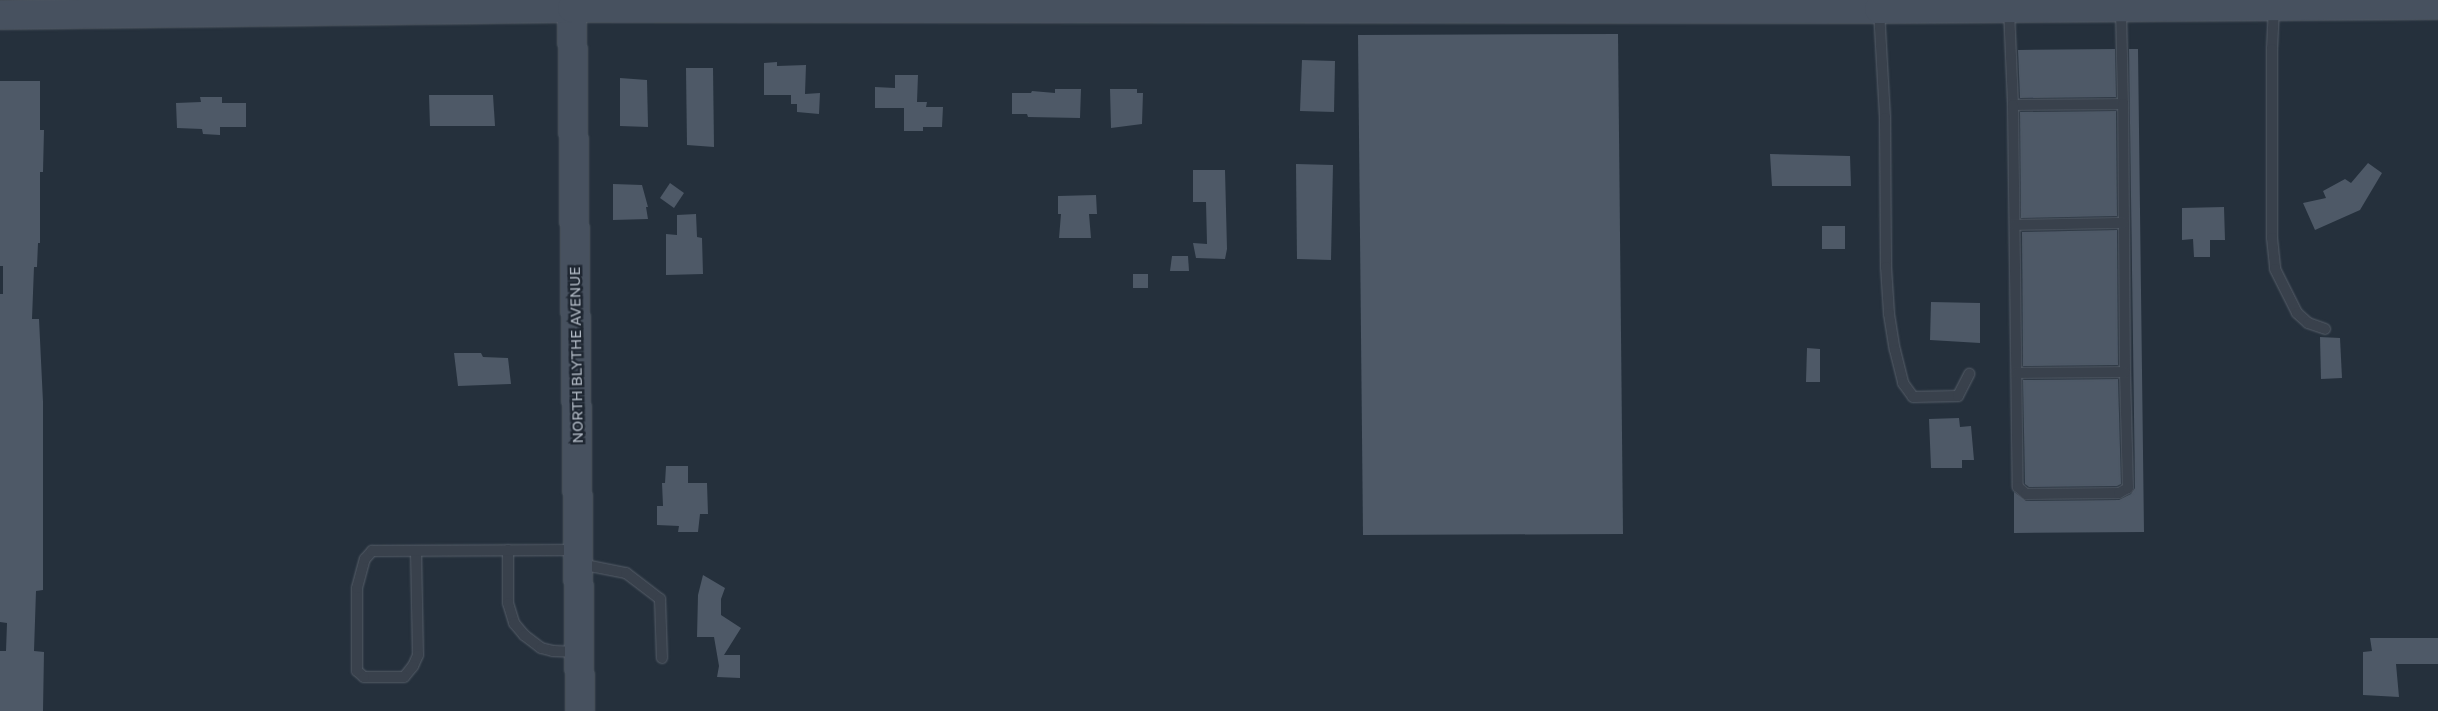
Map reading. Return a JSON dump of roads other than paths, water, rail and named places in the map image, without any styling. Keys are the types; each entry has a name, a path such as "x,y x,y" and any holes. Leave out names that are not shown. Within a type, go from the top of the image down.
{"main road":[{"path":"0,15 416,5 572,4 1879,9 2438,5"},
{"name":"NORTH BLYTHE AVENUE","path":"572,4 580,711"}],"lane":[{"path":"2274,6 2272,49 2272,238 2275,270 2298,313 2308,323 2325,329"},
{"path":"2009,8 2013,105 2018,487 2026,494 2035,494 2119,493 2128,488 2121,7"},
{"path":"1879,9 1885,118 1886,267 1889,314 1901,375 1903,383 1913,397 1958,396 1969,374"},
{"path":"2013,105 2123,104"},
{"path":"2015,225 2124,223"},
{"path":"2017,373 2125,372"},
{"path":"508,550 508,603 514,623 524,635 541,648 553,651 580,652"},
{"path":"416,551 418,654 413,666 404,677 364,677 357,671 357,588 365,559 372,551 508,550 579,557 626,573 660,599 662,658"}]}
